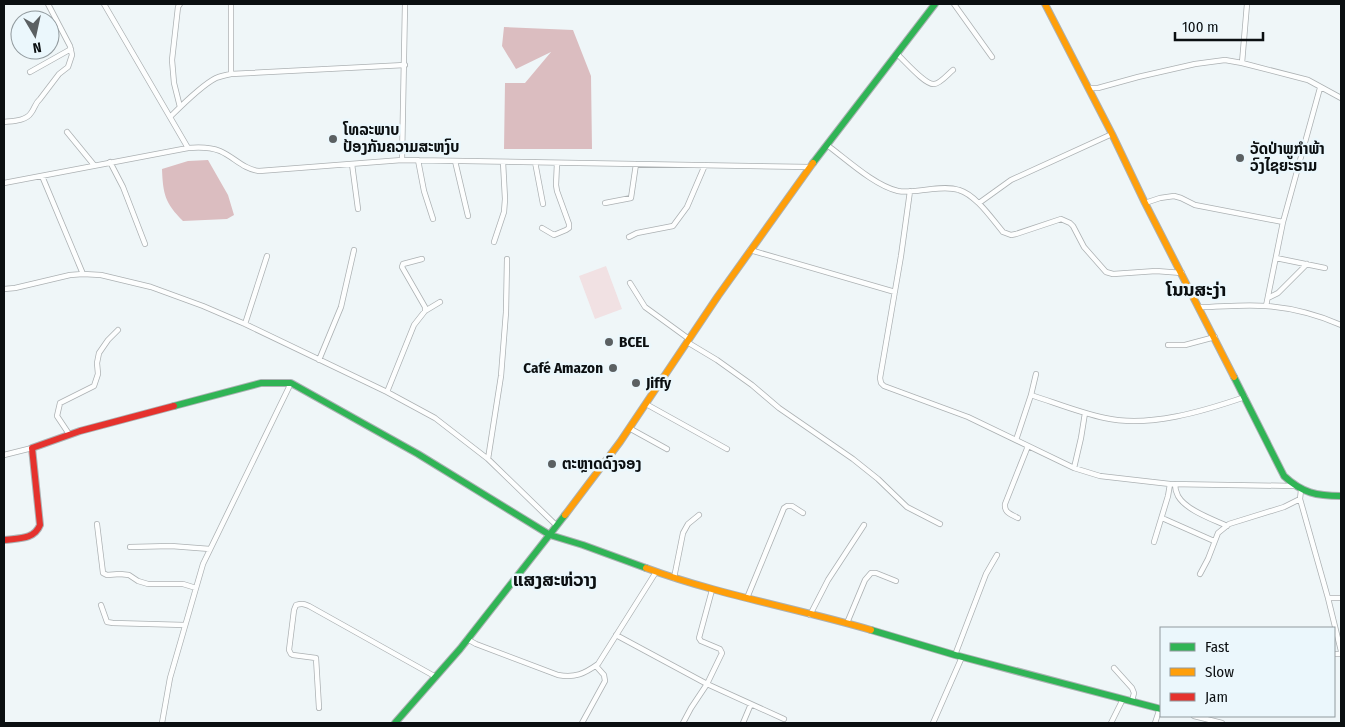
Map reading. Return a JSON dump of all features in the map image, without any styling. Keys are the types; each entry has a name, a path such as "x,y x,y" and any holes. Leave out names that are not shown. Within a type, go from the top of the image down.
{"street":[{"path":"4,122 28,117 37,101 59,74 68,67 71,49 48,4"},
{"path":"104,4 188,148"},
{"path":"180,4 178,7 172,60 174,83 180,108"},
{"path":"231,4 231,74"},
{"path":"402,160 405,4"},
{"path":"395,723 436,677 557,526 646,404 750,250 810,167 935,4"},
{"path":"954,4 992,57"},
{"path":"1046,4 1284,476 1298,488 1335,627"},
{"path":"1242,63 1247,4"},
{"path":"30,72 71,49"},
{"path":"897,54 925,80 932,84 936,84 953,70"},
{"path":"1089,88 1098,88 1195,64 1225,60 1308,80 1341,98"},
{"path":"171,116 216,78 231,74 405,65"},
{"path":"1266,306 1283,222 1320,88"},
{"path":"66,132 94,165"},
{"path":"979,204 1011,180 1112,134"},
{"path":"827,145 878,183 897,191 910,192 947,188 964,191 1007,234 1016,234 1057,220 1066,220 1073,226 1084,247 1102,269 1109,273 1156,271 1182,273"},
{"path":"4,183 188,148 209,148 220,151 249,169 258,171 402,160 810,167"},
{"path":"418,160 424,191 433,219"},
{"path":"455,161 468,216"},
{"path":"110,162 123,187 145,244"},
{"path":"494,242 504,212 506,199 503,162"},
{"path":"535,162 543,204"},
{"path":"542,228 554,235 569,228 556,185 557,162"},
{"path":"352,164 358,209"},
{"path":"605,203 631,198 636,164"},
{"path":"629,237 637,233 674,226 687,207 705,165"},
{"path":"42,176 83,274"},
{"path":"910,192 880,378 884,386 968,417 1074,468 1100,476 1172,484 1298,488 1323,496 1341,496"},
{"path":"1145,203 1174,196 1195,204 1283,222"},
{"path":"319,360 341,307 354,250"},
{"path":"750,250 895,292"},
{"path":"244,324 267,256"},
{"path":"422,258 403,264 402,267 425,306 425,311"},
{"path":"1276,258 1325,268"},
{"path":"488,459 501,376 508,259"},
{"path":"1268,298 1278,292 1307,264"},
{"path":"4,289 70,275 101,275 151,287 203,306 386,392 435,418 488,459 557,526"},
{"path":"630,283 643,305 688,341 752,385 779,408 853,459 907,507 940,524"},
{"path":"386,392 414,325 425,311 440,302"},
{"path":"1199,307 1266,306 1330,320 1341,325"},
{"path":"69,434 57,416 60,403 94,386 98,374 98,353 118,330"},
{"path":"1168,345 1185,344 1215,338"},
{"path":"1016,440 1032,395 1036,374"},
{"path":"4,455 32,448 69,434 261,383 291,383 418,454 550,535 712,590 847,623 959,656 1160,708"},
{"path":"162,723 170,678 203,564 291,383"},
{"path":"1032,395 1106,419 1136,421 1153,420 1209,409 1245,397"},
{"path":"646,404 726,450"},
{"path":"1074,468 1085,413"},
{"path":"629,428 667,449"},
{"path":"1018,518 1007,512 1005,504 1028,446"},
{"path":"4,540 32,536 38,531 40,525 32,448"},
{"path":"1154,542 1172,484"},
{"path":"1172,484 1184,503 1226,526"},
{"path":"1200,574 1218,533 1226,526 1284,507 1300,499"},
{"path":"747,598 784,508 792,506 803,513"},
{"path":"674,578 683,533 688,524 699,515"},
{"path":"1162,518 1214,541"},
{"path":"97,524 102,573 107,575 129,575 138,581 148,584 183,584 196,588"},
{"path":"810,615 828,580 864,525"},
{"path":"130,547 171,546 210,549"},
{"path":"933,723 959,656 986,574 997,555"},
{"path":"467,639 558,676 578,676 598,664 656,572"},
{"path":"847,623 865,580 871,573 876,573 896,581"},
{"path":"683,723 707,684 722,653 720,649 700,641 699,638 712,590"},
{"path":"1328,598 1341,598"},
{"path":"319,708 316,658 293,655 289,650 296,605 304,603 436,677"},
{"path":"101,605 107,622 185,625"},
{"path":"1335,627 1341,652"},
{"path":"616,635 707,684 784,719"},
{"path":"582,723 605,681 604,675 596,666"},
{"path":"1114,668 1132,688 1134,693 1132,701"},
{"path":"1110,723 1123,699"},
{"path":"743,723 752,704"},
{"path":"1155,723 1160,710"},
{"path":"1206,717 1222,723"}],"shaded area":[{"path":"504,27 573,30 591,76 592,149 504,149 505,83 525,83 551,52 516,69 502,46"},
{"path":"208,160 228,195 234,215 227,219 183,221 172,209 166,198 162,169 188,161"},
{"path":"606,266 622,309 595,319 579,276"}],"traffic: fast":[{"path":"813,163 935,4"},
{"path":"1234,377 1284,476 1304,490 1324,495 1341,496"},
{"path":"174,406 261,383 291,383 418,454 550,535 646,568"},
{"path":"395,723 460,649 565,515"},
{"path":"871,630 955,655 1160,709"}],"traffic: slow":[{"path":"1045,4 1234,377"},
{"path":"565,515 620,442 718,296 813,163"},
{"path":"646,568 729,594 871,630"}],"traffic: jam":[{"path":"4,540 30,536 40,525 32,448 80,431 174,406"}],"place":[{"name":"ໂທລະພາບ ປ້ອງກັນຄວາມສະຫງົບ","path":"333,139"},
{"name":"ວັດປ່າພູກຳພ້າ ວົງໄຊຍະຣາມ","path":"1240,158"},
{"name":"BCEL","path":"609,342"},
{"name":"Café Amazon","path":"613,368"},
{"name":"Jiffy","path":"636,383"},
{"name":"ຕະຫຼາດດົງຈອງ","path":"552,464"}],"district":[{"name":"ໂນນສະງ່າ","path":"1196,290"},
{"name":"ແສງສະຫ່ວາງ","path":"555,580"}]}
